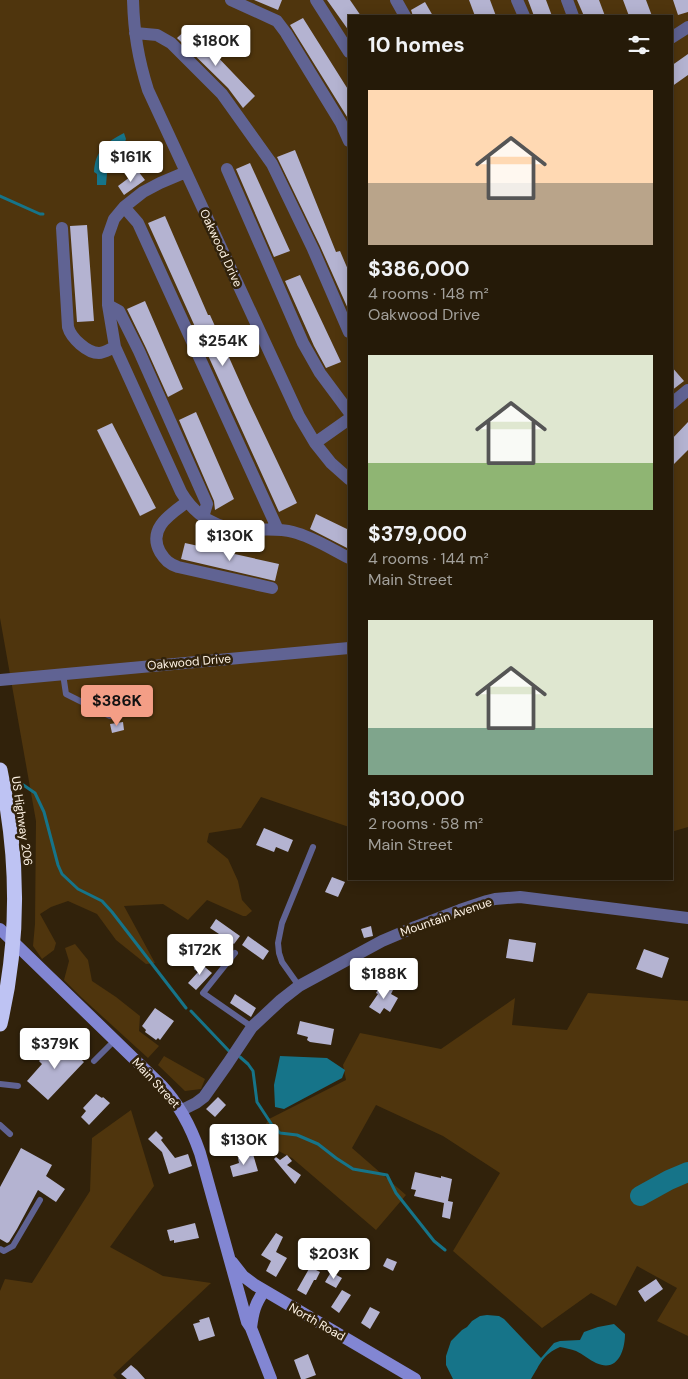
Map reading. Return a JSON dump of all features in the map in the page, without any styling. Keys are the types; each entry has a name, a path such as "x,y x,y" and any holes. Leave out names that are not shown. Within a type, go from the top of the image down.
{"highway":[{"name":"US Highway 206","path":"0,770 7,803 14,858 15,891 13,942 7,992 0,1024"}],"main road":[{"name":"Main Street","path":"0,929 161,1085 182,1110 200,1153 247,1322 271,1379"},
{"name":"North Road","path":"228,1256 243,1276 264,1291 415,1379"},
{"path":"251,1328 255,1306 264,1291"}],"street":[{"name":"Oakwood Drive","path":"133,0 139,62 148,90 299,416 315,444 331,463 348,478"},
{"path":"231,0 277,21 341,123 348,139"},
{"path":"316,0 348,50"},
{"path":"396,0 404,15"},
{"path":"517,0 524,15"},
{"path":"567,0 573,15"},
{"path":"673,37 688,27"},
{"path":"135,33 156,35 171,43 222,94 272,164 313,249 348,330"},
{"path":"226,168 303,343 320,373 348,411"},
{"path":"186,172 143,192 124,207 114,219 108,236 108,306 114,347 181,492 194,510 216,524 231,528 278,530 302,534 348,557"},
{"path":"124,207 138,223 278,530"},
{"path":"62,228 68,327 70,333 86,348 94,352 102,353 114,347"},
{"path":"108,306 119,311 139,351 207,504 203,517"},
{"path":"673,402 688,390"},
{"path":"315,444 348,420"},
{"path":"187,502 161,524 158,532 159,548 166,560 178,567 272,588"},
{"name":"Oakwood Drive","path":"0,680 348,648"},
{"name":"Mountain Avenue","path":"182,1110 196,1103 210,1090 252,1027 281,1000 299,986 390,937 415,926 495,899 520,897 688,918"}],"lane":[{"path":"63,674 66,694 110,716"},
{"path":"299,986 282,962 278,943 282,923 313,848"},
{"path":"235,953 203,993 252,1027"},
{"path":"94,1061 115,1040"},
{"path":"0,1084 18,1086"},
{"path":"0,1125 10,1134"},
{"path":"0,1249 4,1251 13,1246 40,1200"}],"shaded area":[{"path":"0,0 688,0 688,827 673,831 673,15 348,15 348,827 261,797 241,828 209,833 207,842 228,859 238,881 242,900 252,911 246,916 207,900 188,920 163,904 124,906 155,963 146,964 116,940 97,914 68,901 51,907 40,914 56,943 54,950 42,959 33,946 36,821 0,618"},
{"path":"75,944 88,960 92,981 140,1016 139,1031 159,1046 148,1058 64,980 69,961 65,948"},
{"path":"588,993 688,1001 688,1336 657,1321 677,1288 637,1266 616,1306 591,1293 542,1328 453,1251 500,1173 443,1136 376,1105 352,1148 406,1195 376,1230 292,1158 267,1145 260,1133 269,1119 346,1080 343,1065 360,1033 441,1049 515,998 512,1025 567,1030"},
{"path":"164,1056 205,1079 201,1089 185,1091 158,1065"},
{"path":"131,1110 154,1186 110,1247 163,1276 211,1283 113,1375 117,1379 0,1379 0,1291 5,1279 32,1283 90,1191 92,1138"}],"water":[{"path":"124,133 128,148 117,154 111,163 107,173 106,185 97,185 97,174 94,172 99,153 112,140"},
{"path":"280,1056 327,1058 345,1070 342,1078 284,1109 275,1107 274,1085"},
{"path":"480,1316 499,1316 504,1319 541,1358 554,1343 580,1340 584,1332 614,1324 625,1334 624,1347 619,1358 610,1365 596,1363 576,1351 560,1347 546,1356 531,1379 453,1379 446,1365 446,1356 451,1341 472,1321"}],"building":[{"path":"254,0 282,0 278,10"},
{"path":"327,0 350,0 360,15 348,15 348,30"},
{"path":"469,0 490,0 496,15 475,15"},
{"path":"528,0 546,0 552,15 534,15"},
{"path":"577,0 599,0 605,15 584,15"},
{"path":"623,0 646,0 652,15 629,15"},
{"path":"673,0 688,0 688,12 678,15"},
{"path":"425,2 432,15 413,15 411,10"},
{"path":"303,18 348,89 348,118 290,25"},
{"path":"189,27 255,96 243,108 228,88 177,38"},
{"path":"688,54 688,75 673,86 673,65"},
{"path":"295,150 336,252 340,251 348,270 348,309 320,246 277,157"},
{"path":"250,163 290,251 274,257 236,169"},
{"path":"138,171 145,180 124,195 118,186"},
{"path":"165,216 208,315 210,315 297,503 279,512 148,223"},
{"path":"87,225 94,321 77,322 70,226"},
{"path":"300,275 341,362 326,368 285,281"},
{"path":"145,301 183,389 168,397 127,309"},
{"path":"673,368 684,381 673,389"},
{"path":"196,412 234,499 215,510 214,501 179,420"},
{"path":"688,422 688,450 673,465 673,438"},
{"path":"112,423 156,508 140,516 97,430"},
{"path":"316,514 348,530 348,548 310,529"},
{"path":"185,543 279,564 275,581 181,559"},
{"path":"123,722 124,730 112,733 110,724"},
{"path":"264,828 293,840 288,852 276,847 274,852 256,845"},
{"path":"332,877 345,882 338,897 325,892"},
{"path":"216,919 240,936 234,944 210,928"},
{"path":"371,926 373,936 364,938 361,929"},
{"path":"248,936 269,951 263,960 242,945"},
{"path":"509,939 536,943 533,962 506,958"},
{"path":"644,949 669,958 662,978 636,969"},
{"path":"199,962 212,973 196,990 188,983 198,972 194,969"},
{"path":"381,983 393,990 391,994 398,998 390,1012 384,1008 380,1014 369,1007 378,994 376,993"},
{"path":"235,994 256,1008 251,1017 230,1003"},
{"path":"155,1008 174,1021 160,1040 158,1038 156,1040 145,1032 146,1030 142,1026"},
{"path":"300,1021 334,1029 331,1045 310,1042 307,1040 308,1037 297,1034"},
{"path":"60,1039 84,1062 48,1100 27,1081 42,1064 39,1061"},
{"path":"96,1094 110,1103 89,1125 81,1117 86,1111 83,1108"},
{"path":"218,1097 226,1105 215,1117 206,1109"},
{"path":"156,1131 163,1138 161,1140 175,1158 188,1154 192,1166 169,1174 162,1152 148,1139"},
{"path":"21,1148 52,1165 46,1176 65,1189 56,1202 38,1190 17,1229 7,1243 0,1239 0,1187"},
{"path":"253,1154 258,1171 233,1177 230,1166 239,1163 238,1158"},
{"path":"287,1155 292,1161 287,1165 301,1175 295,1184 274,1159 276,1157 280,1160"},
{"path":"415,1172 452,1179 448,1201 453,1202 450,1219 442,1217 444,1203 414,1196 416,1190 411,1189"},
{"path":"195,1223 199,1238 174,1243 174,1240 170,1241 167,1230"},
{"path":"276,1233 283,1237 276,1252 287,1258 276,1277 266,1271 271,1261 261,1255"},
{"path":"387,1258 397,1262 393,1271 383,1266"},
{"path":"310,1267 320,1272 306,1295 297,1290"},
{"path":"331,1272 342,1278 336,1288 325,1282"},
{"path":"656,1279 663,1289 645,1302 638,1291"},
{"path":"342,1290 351,1295 339,1313 331,1307"},
{"path":"370,1307 380,1312 370,1329 361,1323"},
{"path":"209,1317 215,1336 199,1341 193,1324"},
{"path":"308,1354 316,1375 301,1379 294,1360"},
{"path":"131,1365 145,1379 127,1379 121,1374"}],"waterway":[{"path":"0,196 43,214"},
{"path":"19,782 35,793 44,812 62,874 78,889 102,901 186,1008"},
{"path":"191,1011 229,1051"},
{"path":"240,1057 253,1071 257,1102 272,1125 280,1133 297,1135 318,1144 353,1169 387,1175 396,1193 434,1241 445,1250"},
{"path":"640,1196 688,1172"}]}
